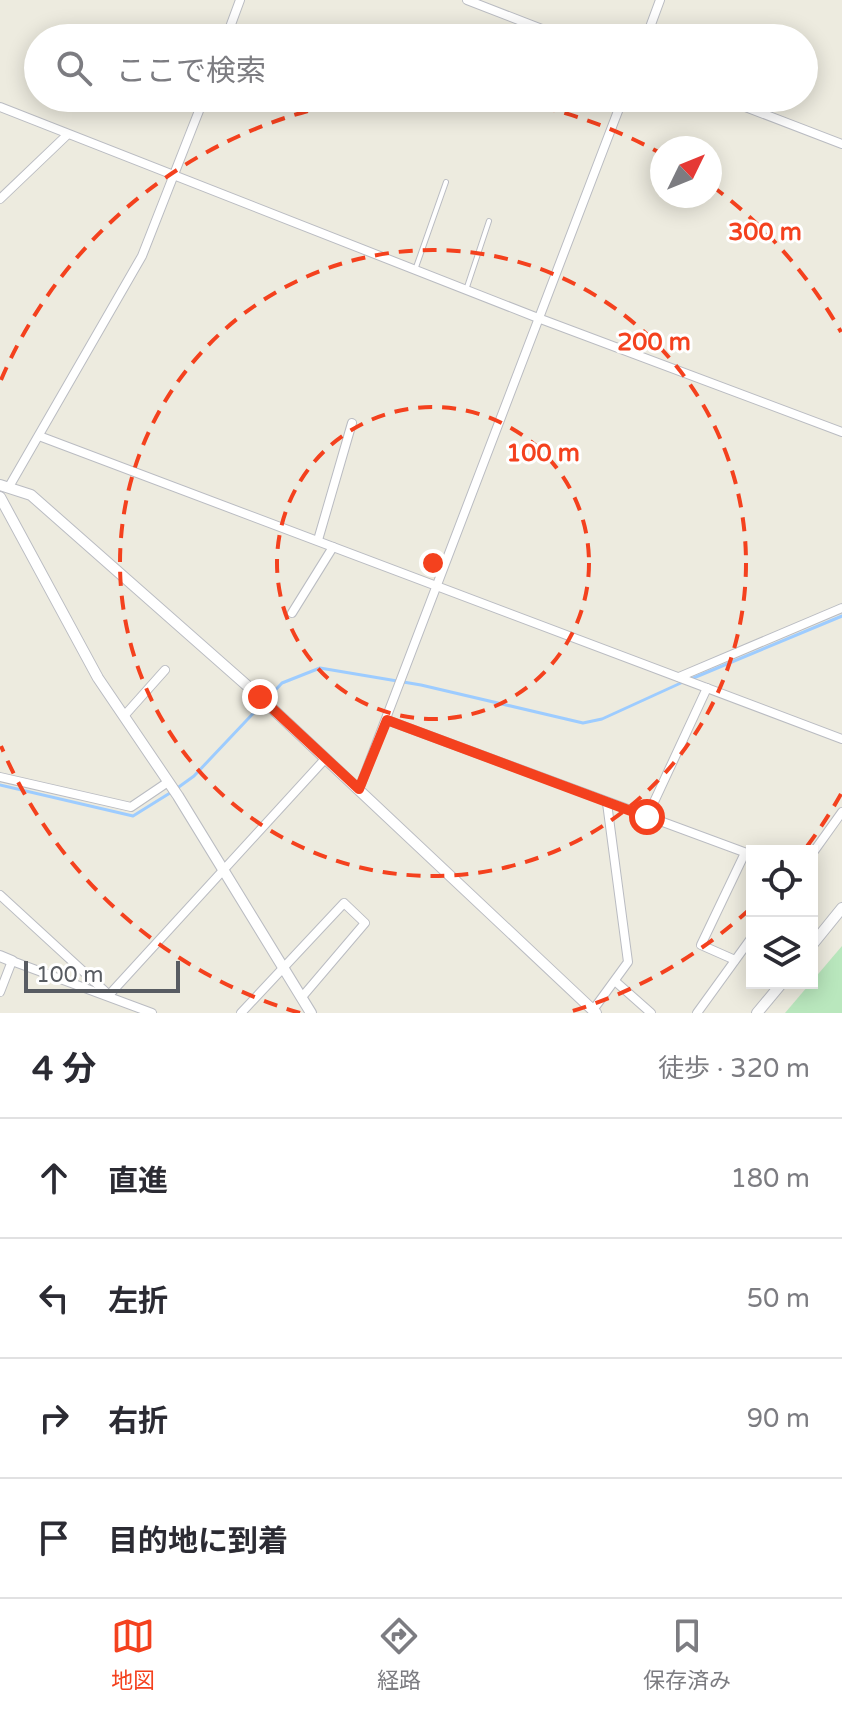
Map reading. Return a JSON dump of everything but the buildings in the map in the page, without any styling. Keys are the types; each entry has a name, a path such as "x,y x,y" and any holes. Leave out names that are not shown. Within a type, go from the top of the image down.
{"street":[{"path":"231,24 240,0"},
{"path":"467,0 529,24"},
{"path":"651,24 660,0"},
{"path":"0,107 538,318 842,432"},
{"path":"199,112 142,256 39,436 5,485 31,495 269,705 594,1011 616,982 616,975 628,962 607,803"},
{"path":"359,789 618,112"},
{"path":"759,112 842,144"},
{"path":"0,199 67,135"},
{"path":"318,540 352,423"},
{"path":"39,436 842,739"},
{"path":"0,497 98,678 170,783 311,1013"},
{"path":"292,613 333,547"},
{"path":"681,678 842,608"},
{"path":"124,716 165,670"},
{"path":"647,817 707,688"},
{"path":"387,720 746,853"},
{"path":"109,995 325,759"},
{"path":"0,777 131,807 170,783"},
{"path":"818,846 842,812"},
{"path":"735,960 701,945 746,860"},
{"path":"0,895 109,995"},
{"path":"241,1013 344,903 365,923 302,997"},
{"path":"818,938 842,908"},
{"path":"697,1013 746,945"},
{"path":"0,956 152,1013"},
{"path":"0,992 12,961"},
{"path":"616,982 651,1013"},
{"path":"757,1013 777,989"}],"lane":[{"path":"415,270 446,182"},
{"path":"466,290 489,221"}],"green space":[{"path":"842,946 842,1013 785,1013 805,989 818,989 818,974"}],"waterway":[{"path":"691,679 842,616"},
{"path":"267,699 282,683 320,668 421,685 583,723 602,719 683,682"},
{"path":"176,789 194,776 262,704"},
{"path":"0,785 133,816 170,793"}],"route":[{"path":"260,697 359,789 387,720 647,817"}]}
